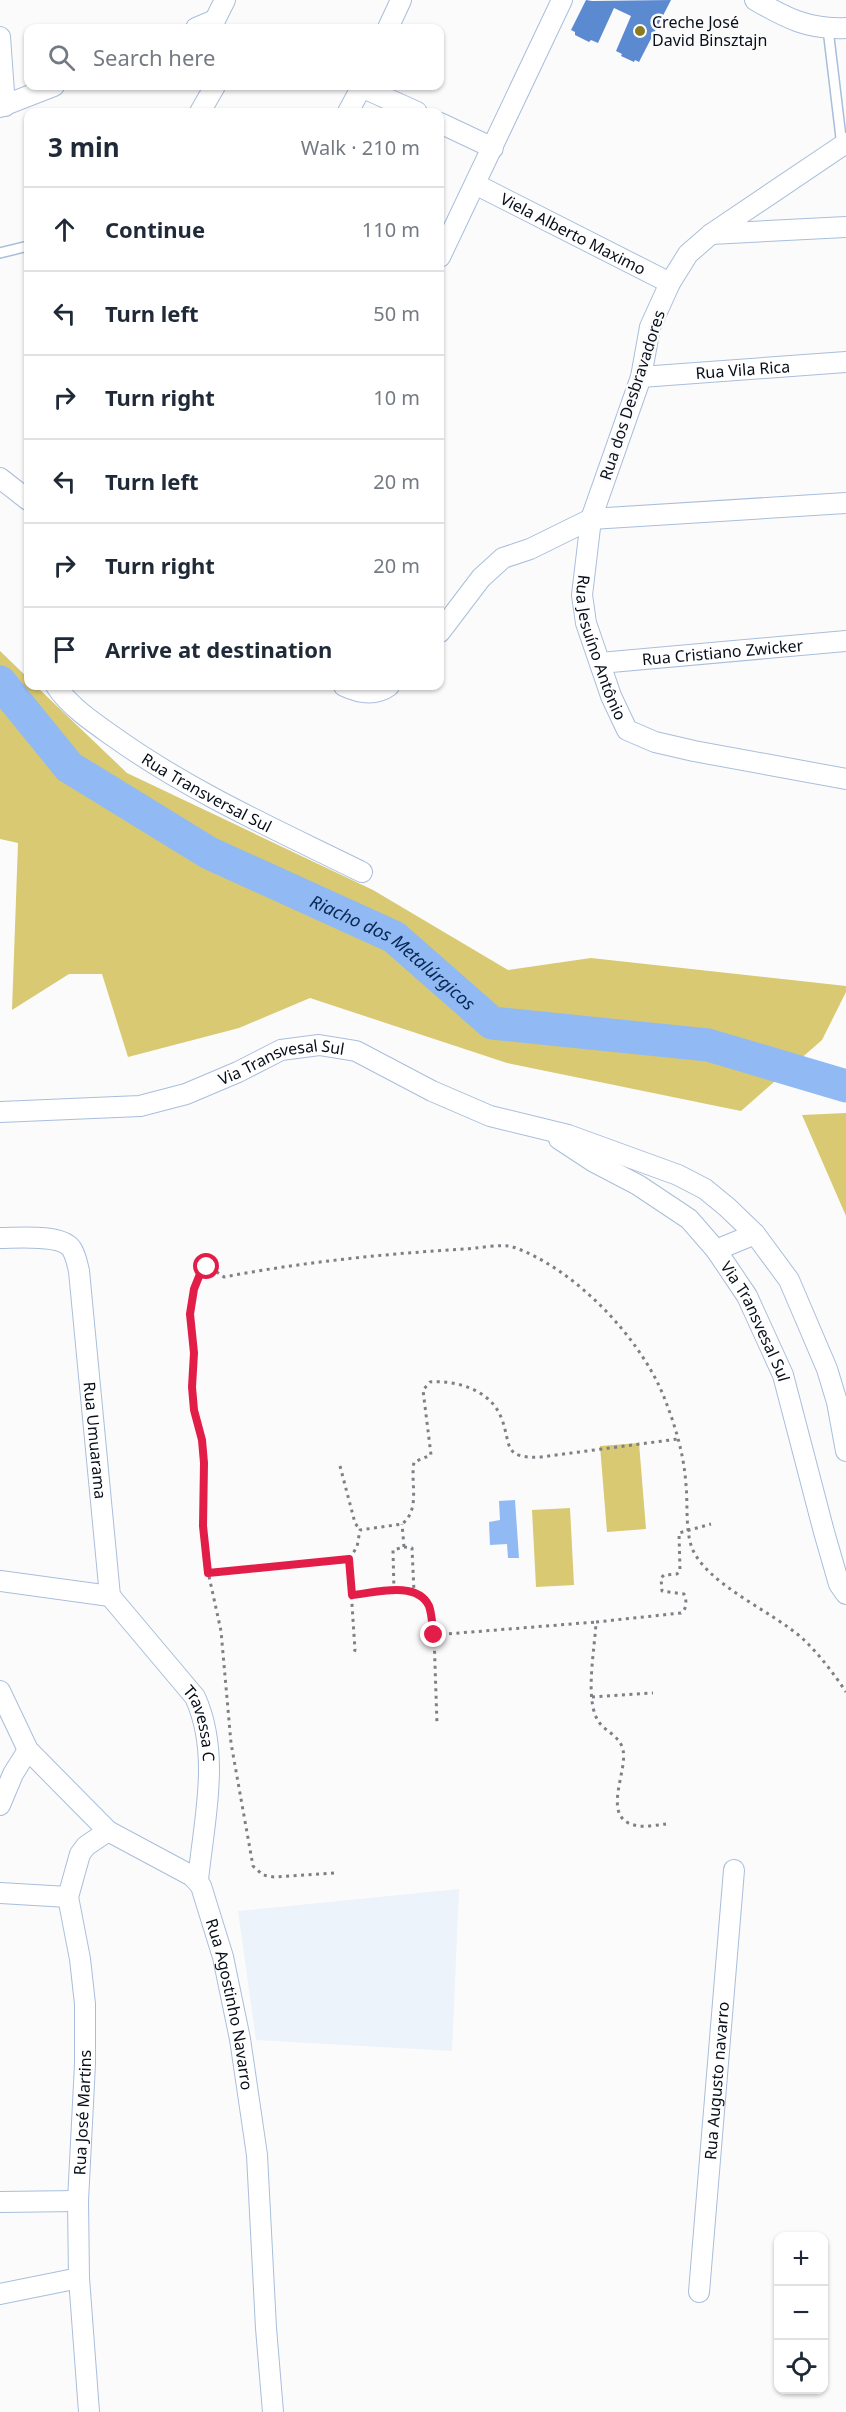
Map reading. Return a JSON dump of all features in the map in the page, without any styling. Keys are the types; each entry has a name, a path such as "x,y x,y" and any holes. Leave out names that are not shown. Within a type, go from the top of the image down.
{"street":[{"path":"223,24 225,0"},
{"path":"390,24 401,0"},
{"path":"444,249 494,148 562,0"},
{"path":"755,0 791,21 837,29"},
{"path":"0,37 2,107 44,90"},
{"path":"202,108 213,90"},
{"path":"350,108 358,90"},
{"path":"369,90 408,108"},
{"path":"444,125 494,148"},
{"name":"Rua dos Desbravadores","path":"591,519 641,377 650,327 670,283 688,254 711,234 844,144"},
{"name":"Viela Alberto Maximo","path":"475,184 670,283"},
{"path":"711,234 846,227"},
{"name":"Rua Vila Rica","path":"641,377 846,362"},
{"path":"0,478 24,491"},
{"path":"444,627 481,578 503,558 530,549 591,519 846,503"},
{"name":"Rua Jesuíno Antônio","path":"591,519 582,595 586,623 611,696 627,730 655,742 694,751 846,779"},
{"name":"Rua Cristiano Zwicker","path":"600,663 846,641"},
{"name":"Rua Transversal Sul","path":"59,690 100,727 151,764 217,801 362,872"},
{"path":"353,690 358,692 384,690"},
{"name":"Via Transvesal Sul","path":"0,1112 140,1106 186,1094 238,1072 281,1050 319,1045 356,1051 432,1091 490,1116 568,1135 678,1175 705,1189 727,1207 755,1234 789,1280 814,1337 837,1402 846,1451"},
{"name":"Via Transvesal Sul","path":"550,1131 567,1146 639,1185 689,1219 716,1250 747,1296 783,1375 836,1574 846,1594"},
{"path":"716,1250 755,1234"},
{"name":"Rua Umuarama","path":"0,1238 61,1241 70,1247 76,1257 110,1596"},
{"path":"0,1581 110,1596"},
{"name":"Travessa C","path":"110,1596 195,1697 204,1717 210,1763 198,1880"},
{"path":"0,1691 28,1750 108,1831 198,1880"},
{"path":"0,1805 13,1774 28,1750"},
{"name":"Rua José Martins","path":"89,2412 79,2278 78,2201 85,2064 85,2004 80,1959 68,1897 80,1854 108,1831"},
{"name":"Rua Augusto navarro","path":"699,2292 734,1870"},
{"name":"Rua Agostinho Navarro","path":"198,1880 223,1957 240,2039 257,2155 273,2412"},
{"path":"0,1893 68,1897"},
{"path":"0,2202 78,2201"},
{"path":"0,2294 79,2278"}],"lane":[{"path":"837,29 844,144"},
{"path":"0,254 24,247"}],"path":[{"path":"334,1873 274,1877 263,1875 253,1866 231,1743 221,1631 208,1573 203,1526 204,1463 192,1387 194,1353 190,1314 198,1278 202,1269 207,1267 225,1277 347,1259 510,1245 548,1263 587,1293 627,1336 644,1359 663,1394 678,1439 686,1481 692,1548 708,1570 804,1640 846,1692"},
{"path":"360,1530 402,1524 410,1517 413,1507 414,1462 431,1455 423,1390 430,1382 453,1382 479,1392 501,1416 508,1446 520,1455 541,1457 678,1439"},
{"path":"340,1466 355,1522 360,1530 357,1547 349,1559 355,1650 353,1655"},
{"path":"402,1524 404,1547"},
{"path":"434,1635 681,1614 686,1607 684,1594 662,1591 661,1578 664,1575 677,1574 680,1570 679,1535 682,1531 711,1524"},
{"path":"394,1591 393,1550 404,1547 412,1548 414,1592"},
{"path":"208,1573 349,1559"},
{"path":"352,1595 394,1591 414,1592 428,1605 434,1635 437,1724"},
{"path":"596,1622 593,1708 597,1719 619,1740 623,1749 624,1761 617,1796 620,1814 633,1826 666,1824"},
{"path":"592,1697 653,1693"}],"shaded area":[{"path":"0,651 24,674 24,690 40,690 127,773 373,890 508,970 591,958 846,986 846,992 822,1040 741,1111 507,1063 310,998 239,1028 128,1057 102,974 69,974 12,1010 18,843 0,839"},
{"path":"846,1113 846,1216 802,1115"},
{"path":"639,1443 646,1529 607,1532 600,1446"},
{"path":"570,1508 574,1585 536,1587 532,1510"},
{"path":"459,1889 452,2051 256,2040 238,1911"}],"water":[{"path":"515,1500 519,1558 508,1558 507,1544 490,1545 489,1522 500,1520 499,1501"}],"building":[{"name":"Creche José David Binsztajn","path":"586,0 671,0 639,62 635,60 634,62 616,51 631,16 614,8 598,43 591,40 589,42 575,35 575,32 571,30"}],"waterway":[{"name":"Riacho dos Metalúrgicos","path":"0,682 69,767 209,853 394,937 492,1023 708,1045 846,1086"}],"place":[{"name":"Creche José David Binsztajn","path":"640,31"}],"route":[{"path":"207,1267 202,1269 194,1289 190,1314 194,1353 192,1387 194,1410 202,1440 204,1463 203,1526 208,1573 349,1559 352,1595 399,1590 414,1592 428,1605 434,1635"}]}
